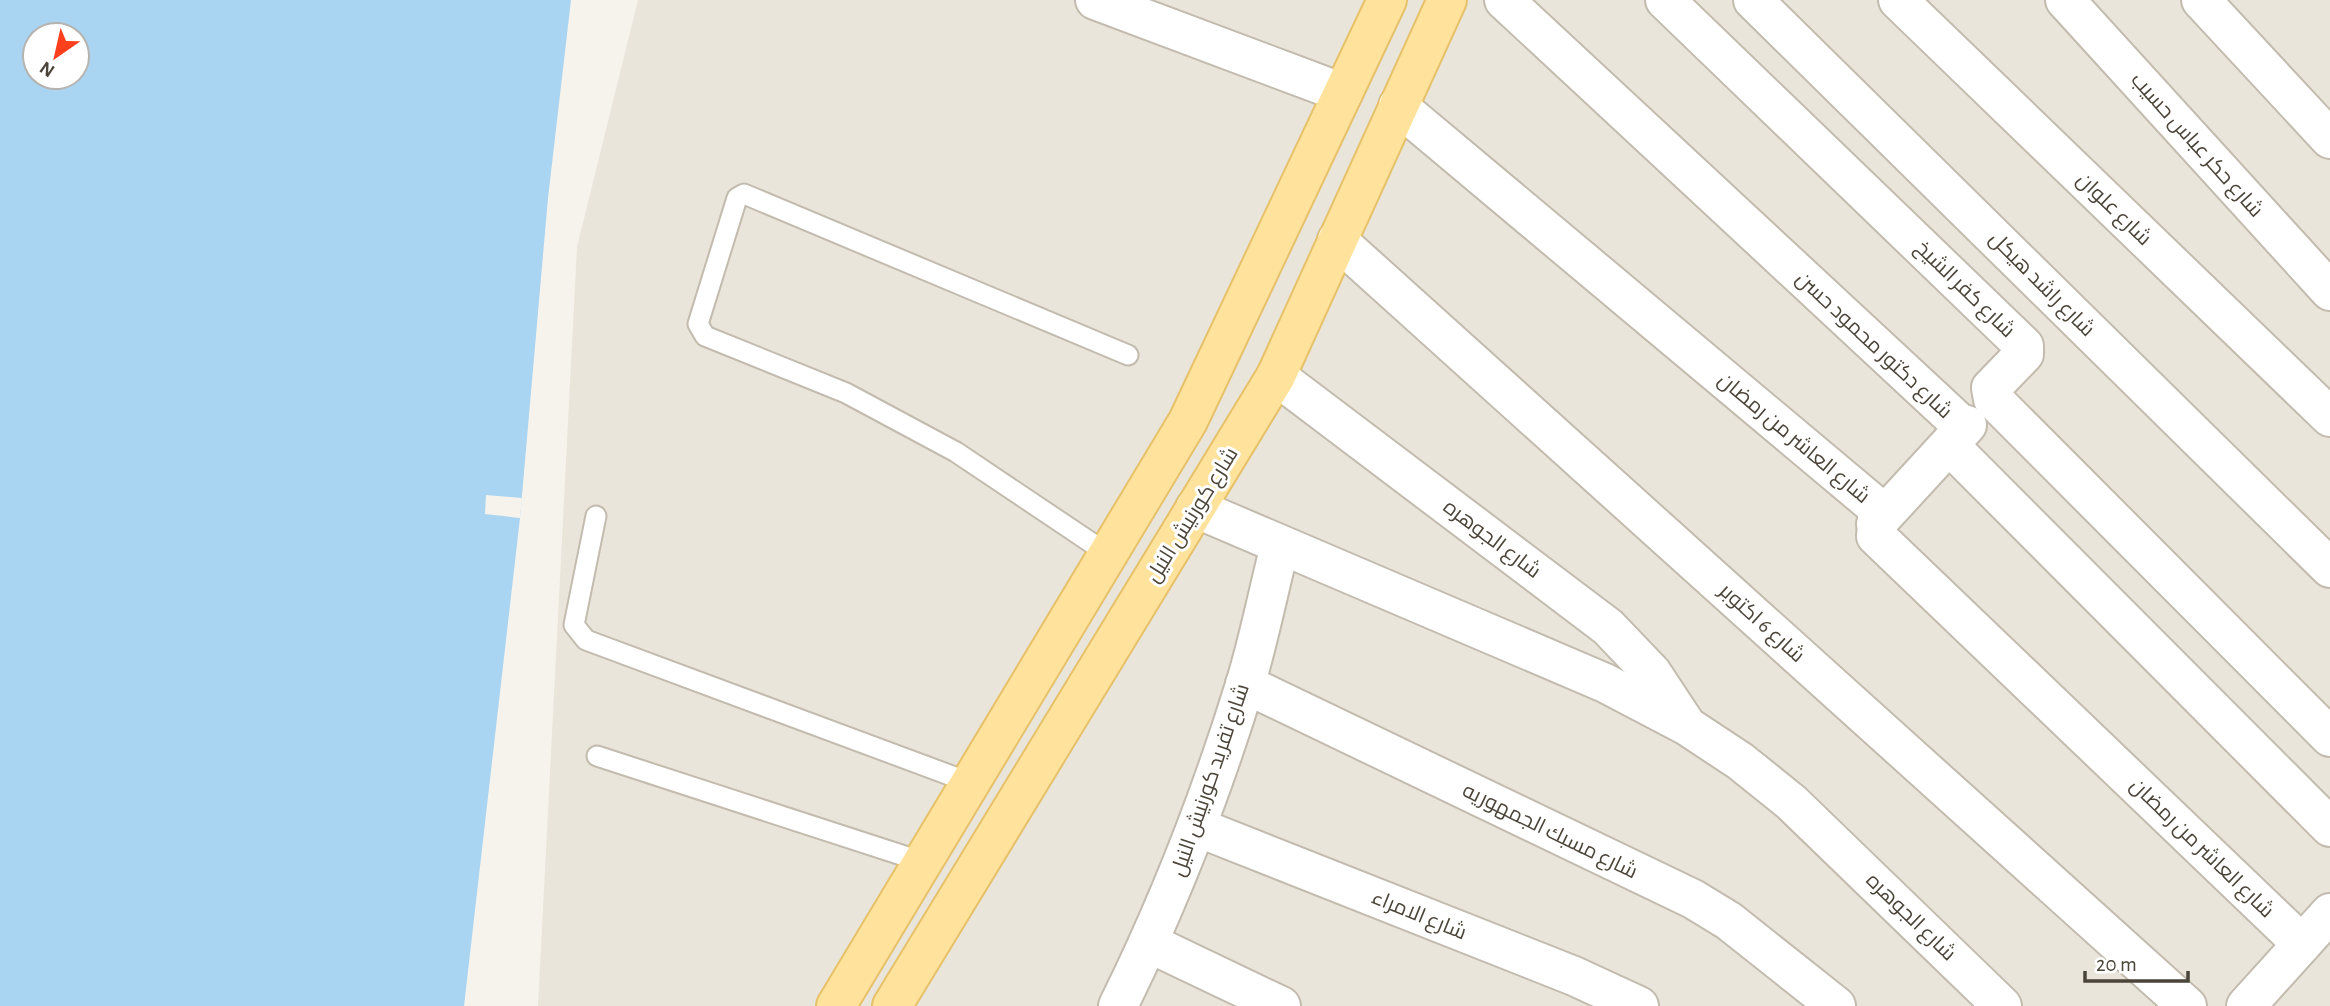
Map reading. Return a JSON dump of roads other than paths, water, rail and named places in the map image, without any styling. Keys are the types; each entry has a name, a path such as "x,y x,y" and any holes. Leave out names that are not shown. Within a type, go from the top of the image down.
{"main road":[{"path":"836,1006 1188,421 1387,0"},
{"name":"شارع كورنيش النيل","path":"892,1006 1276,376 1447,0"}],"street":[{"path":"1095,0 1343,93"},
{"name":"شارع دكتور محمود حسن","path":"1504,0 1955,420 1959,430 1954,447 1958,454 2330,827"},
{"name":"شارع كفر الشيخ","path":"1665,0 2024,346 2024,354 1992,388 1992,397"},
{"name":"شارع راشد هيكل","path":"1753,0 2330,568"},
{"name":"شارع علوان","path":"1898,0 2330,417"},
{"name":"شارع حكر عباس حسيب","path":"2064,0 2330,291"},
{"path":"2201,0 2330,139"},
{"name":"شارع العاشر من رمضان","path":"1398,106 1873,505 1878,514 1876,536 2302,944"},
{"name":"شارع 6 اكتوبر","path":"1338,240 2187,1006"},
{"name":"شارع الجوهره","path":"1276,376 1608,627 1652,673 1687,726"},
{"path":"1876,524 1992,397 2330,737"},
{"name":"شارع الجوهره","path":"1195,508 1605,683 1687,726 1741,761 1791,802 2002,1006"},
{"name":"شارع تفريد كورنيش النيل","path":"1118,1006 1149,943 1197,827 1245,684 1280,546"},
{"name":"شارع مسبك الجمهوريه","path":"1245,684 1693,900 1729,921 1836,1006"},
{"name":"شارع الامراء","path":"1197,827 1574,976 1639,1006"},
{"path":"2246,1006 2330,913"},
{"path":"1149,943 1281,1006"}],"lane":[{"path":"1108,554 956,452 846,393 705,336 698,324 737,198 744,194 1128,355"},
{"path":"596,516 574,625 586,640 971,783"},
{"path":"597,755 923,862"}],"water":[{"path":"0,0 571,0 548,198 520,518 464,1006 0,1006"}]}
